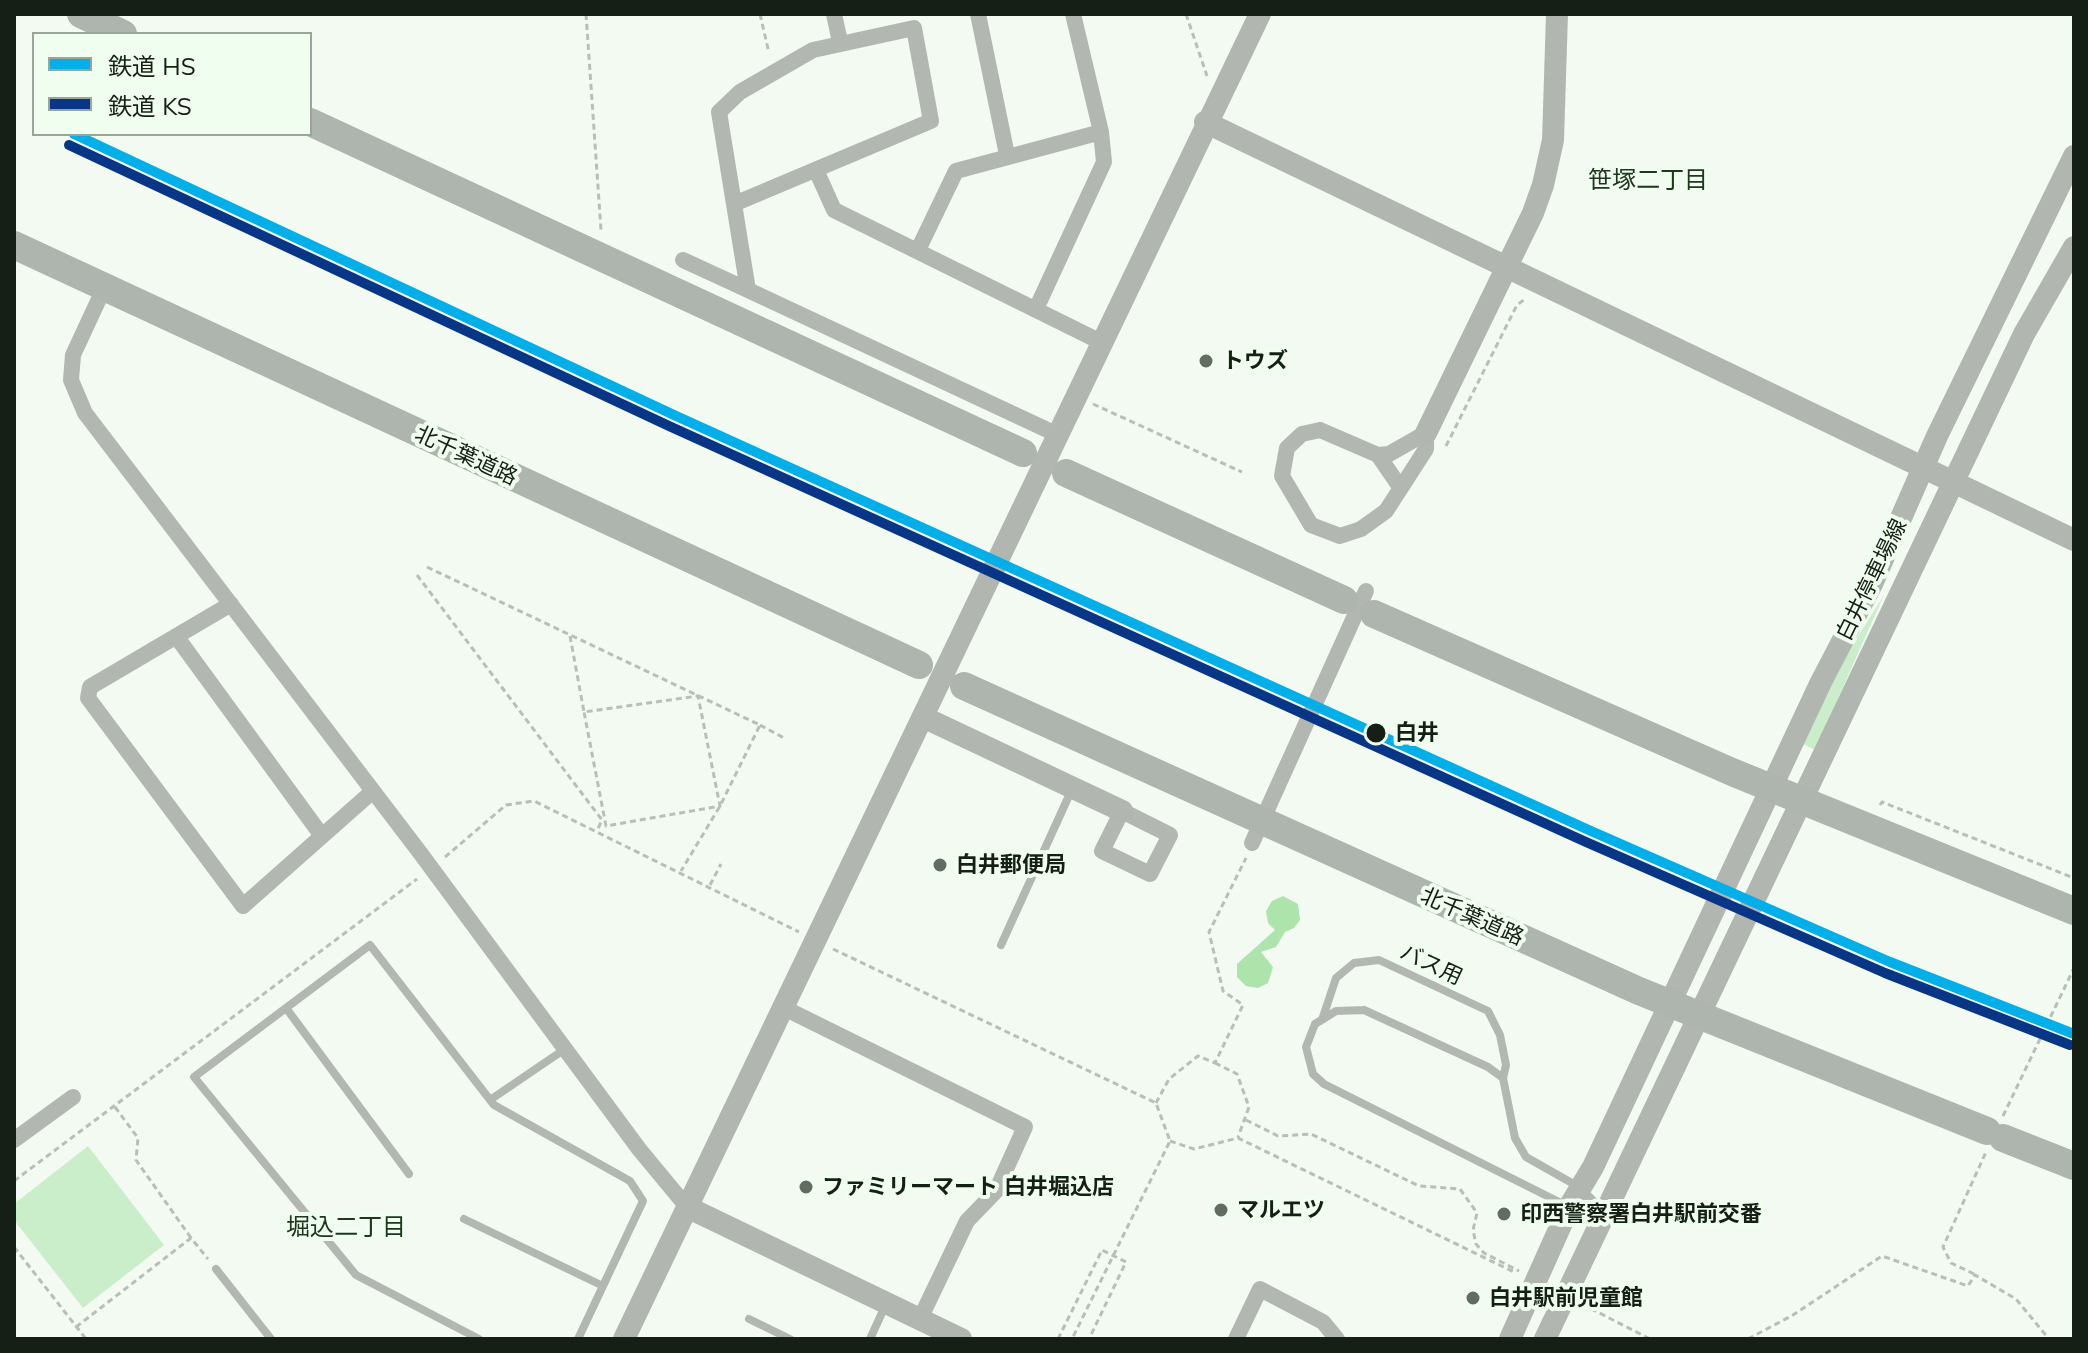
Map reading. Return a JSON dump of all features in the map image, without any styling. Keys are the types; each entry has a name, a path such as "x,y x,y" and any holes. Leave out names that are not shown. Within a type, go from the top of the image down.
{"highway":[{"path":"81,14 119,32"},
{"path":"312,123 1048,453 1769,795 2074,911"},
{"name":"北千葉道路","path":"14,245 919,665"},
{"name":"北千葉道路","path":"964,686 1703,1011 1743,1032 2074,1166"}],"street":[{"path":"834,14 840,42"},
{"path":"978,14 1007,155"},
{"path":"1036,309 1104,162 1101,132 1073,14"},
{"path":"624,1339 1205,122 1260,14"},
{"path":"1426,433 1389,454 1378,455 1320,430 1302,434 1287,448 1282,476 1311,525 1340,536 1361,529 1386,511 1426,449 1426,433 1533,213 1553,140 1557,14"},
{"path":"734,204 931,121 914,28 813,50 773,71 725,103 719,112 748,290"},
{"path":"1205,122 2074,540"},
{"path":"918,250 956,171 1101,132"},
{"name":"白井停車場線","path":"1510,1339 1574,1197 1593,1167 1872,584 2007,289 2074,156"},
{"path":"816,170 834,210 1101,342"},
{"name":"白井停車場線","path":"1545,1339 2024,334 2074,247"},
{"path":"683,260 748,290 1048,453"},
{"path":"105,286 73,355 71,380 85,413 687,1207 961,1339"},
{"path":"1378,455 1400,487"},
{"path":"1252,843 1361,602"},
{"path":"231,604 90,687 88,698 243,906 373,791"},
{"path":"176,636 322,836"},
{"path":"923,717 1122,811"},
{"path":"782,1007 1025,1127 996,1191 967,1221 920,1319"},
{"path":"14,1140 73,1097"},
{"path":"1236,1339 1260,1289 1323,1322 1337,1339"}],"lane":[{"path":"1001,945 1072,788"},
{"path":"479,1339 356,1275 194,1077 370,945 490,1100 630,1181 643,1201 578,1339"},
{"name":"バス用","path":"1379,960 1488,1011 1500,1035 1506,1065 1503,1078 1515,1138 1526,1157 1574,1197 1324,1084 1313,1074 1306,1047 1315,1024 1322,1020 1336,978 1354,963 1379,960"},
{"path":"286,1008 409,1174"},
{"path":"1322,1020 1336,1011 1364,1010 1488,1067 1503,1078"},
{"path":"490,1100 565,1049"},
{"path":"1574,1197 1606,1213"},
{"path":"1574,1197 1606,1213"},
{"path":"464,1219 603,1286"},
{"path":"216,1269 271,1339"},
{"path":"870,1339 887,1303"},
{"path":"749,1319 790,1339"}],"path":[{"path":"586,14 602,238"},
{"path":"760,14 773,71"},
{"path":"1186,14 1207,76"},
{"path":"1446,446 1517,305 1526,298"},
{"path":"1090,403 1242,472"},
{"path":"427,567 786,739"},
{"path":"417,575 606,826 720,806"},
{"path":"570,636 602,820 597,831"},
{"path":"584,712 698,696"},
{"path":"698,696 720,806"},
{"path":"681,871 720,806 760,725"},
{"path":"440,862 506,805 534,801 799,932"},
{"path":"1877,813 1882,802 2074,878"},
{"path":"1215,1063 1243,1005 1223,991 1209,932 1252,843"},
{"path":"709,886 721,864"},
{"path":"14,1181 420,876"},
{"path":"829,947 1156,1103 1170,1141 1072,1339"},
{"path":"1156,1103 1169,1079 1198,1056 1215,1063 1237,1074 1249,1107 1238,1138"},
{"path":"114,1106 138,1138 136,1160 216,1269"},
{"path":"1246,1120 1278,1136 1311,1134 1419,1186 1460,1189 1477,1213 1473,1230 1476,1244 1484,1253 1525,1274"},
{"path":"1170,1141 1194,1149 1238,1138 1516,1273"},
{"path":"76,1327 191,1238"},
{"path":"14,1247 86,1339"},
{"path":"1058,1339 1102,1250 1126,1262 1089,1339"},
{"path":"1748,1339 1793,1315 1850,1274 1882,1256 1968,1286 1975,1275 2016,1299 2049,1339"},
{"path":"1579,1302 1650,1339"}],"shaded area":[{"path":"1884,595 1815,750 1801,743 1828,684"},
{"path":"1283,896 1298,904 1300,920 1294,928 1285,932 1276,947 1261,952 1273,967 1268,983 1258,988 1246,986 1237,977 1237,964 1275,930 1268,923 1266,911 1272,901"},
{"path":"88,1146 164,1245 83,1308 14,1220 14,1204"}],"rail line":[{"name":"HS","path":"78,136 674,415 1591,831 1890,962 2074,1034"},
{"name":"KS","path":"69,145 669,426 1586,842 1885,973 2070,1045"}],"place":[{"name":"トウズ","path":"1206,361"},
{"name":"白井","path":"1376,733"},
{"name":"白井郵便局","path":"940,865"},
{"name":"ファミリーマート 白井堀込店","path":"806,1187"},
{"name":"マルエツ","path":"1221,1210"},
{"name":"印西警察署白井駅前交番","path":"1504,1214"},
{"name":"白井駅前児童館","path":"1473,1298"}],"district":[{"name":"笹塚二丁目","path":"1648,181"},
{"name":"堀込二丁目","path":"346,1228"}]}
